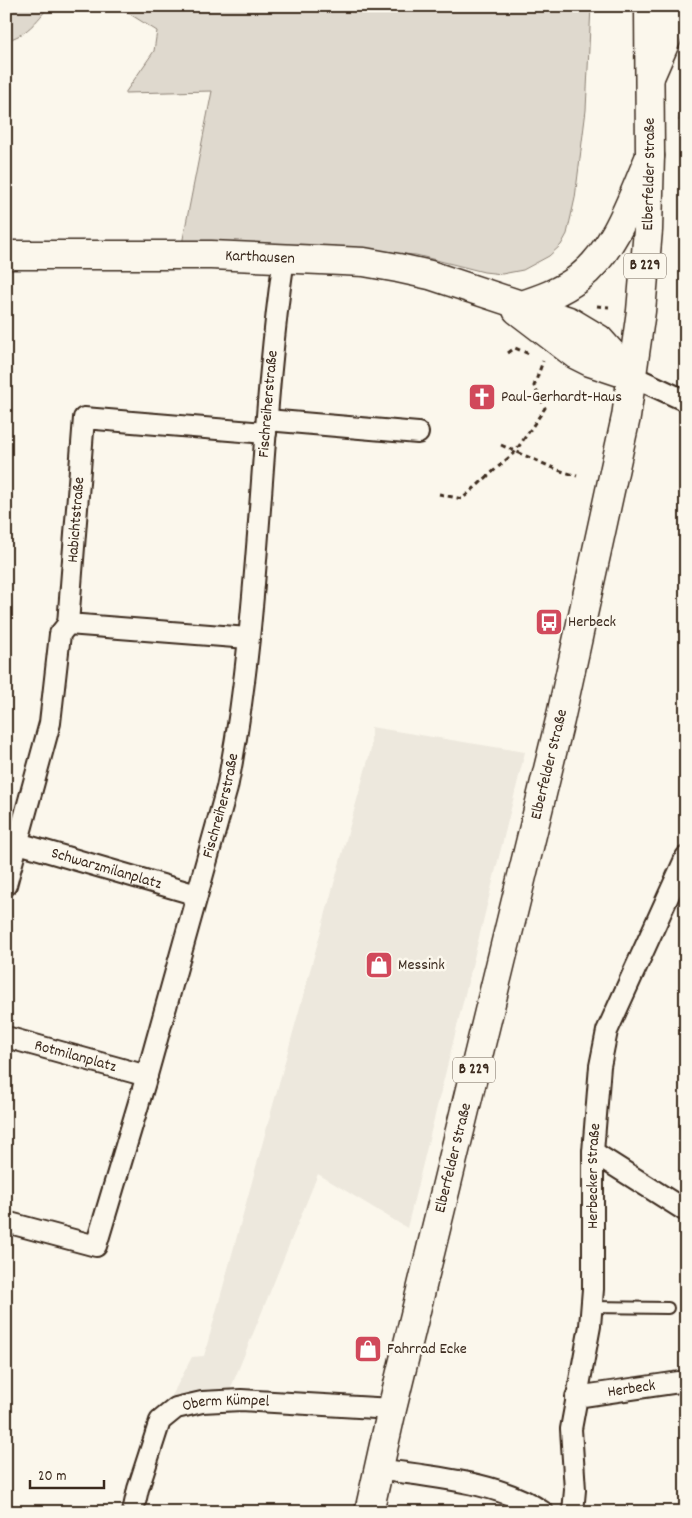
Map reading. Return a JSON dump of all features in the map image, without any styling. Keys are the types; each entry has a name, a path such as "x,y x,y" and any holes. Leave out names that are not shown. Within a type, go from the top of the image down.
{"main road":[{"name":"Elberfelder Straße","path":"370,1512 392,1409 578,642 624,429 643,291 650,155 649,6"},
{"path":"650,78 681,6"},
{"path":"514,304 566,286 578,279 602,255 620,224 650,155"},
{"name":"Karthausen","path":"6,255 124,253 284,258 364,262 398,268 434,277 514,304 576,355 590,362 632,376"}],"street":[{"name":"Fischreiherstraße","path":"6,1222 96,1246 147,1076 227,788 236,742 248,638 275,317 284,258"},
{"path":"632,376 686,401"},
{"name":"Habichtstraße","path":"68,624 84,418 266,427"},
{"path":"266,427 418,432"},
{"path":"6,885 50,723 60,634 68,624 248,638"},
{"name":"Schwarzmilanplatz","path":"18,843 197,896"},
{"name":"Herbecker Straße","path":"574,1512 575,1490 572,1429 592,1307 593,1152 600,1066 607,1031 686,857"},
{"name":"Rotmilanplatz","path":"6,1037 147,1076"},
{"path":"593,1152 686,1211"},
{"name":"Herbeck","path":"576,1398 686,1381"},
{"name":"Oberm Kümpel","path":"133,1512 138,1489 160,1421 176,1408 202,1402 241,1400 392,1409"},
{"path":"378,1468 496,1490 519,1498 543,1512"}],"lane":[{"path":"592,1307 668,1308"}],"path":[{"path":"439,494 462,499 515,452 545,408 534,386 543,360 515,348 508,353"},
{"path":"501,445 558,470 577,476"}],"shaded area":[{"path":"6,6 49,6 25,32 6,40"},
{"path":"117,6 591,6 586,110 575,198 567,234 561,245 549,256 523,270 502,274 484,272 416,255 351,250 182,244 212,91 125,93 154,51 157,31"},
{"path":"686,48 686,67 679,121"},
{"path":"371,727 525,752 407,1228 318,1174 228,1395 166,1407 192,1357 204,1356 371,749"}],"place":[{"name":"Paul-Gerhardt-Haus","path":"482,397"},
{"name":"Herbeck","path":"549,622"},
{"name":"Messink","path":"379,965"},
{"name":"Fahrrad Ecke","path":"368,1349"}]}
